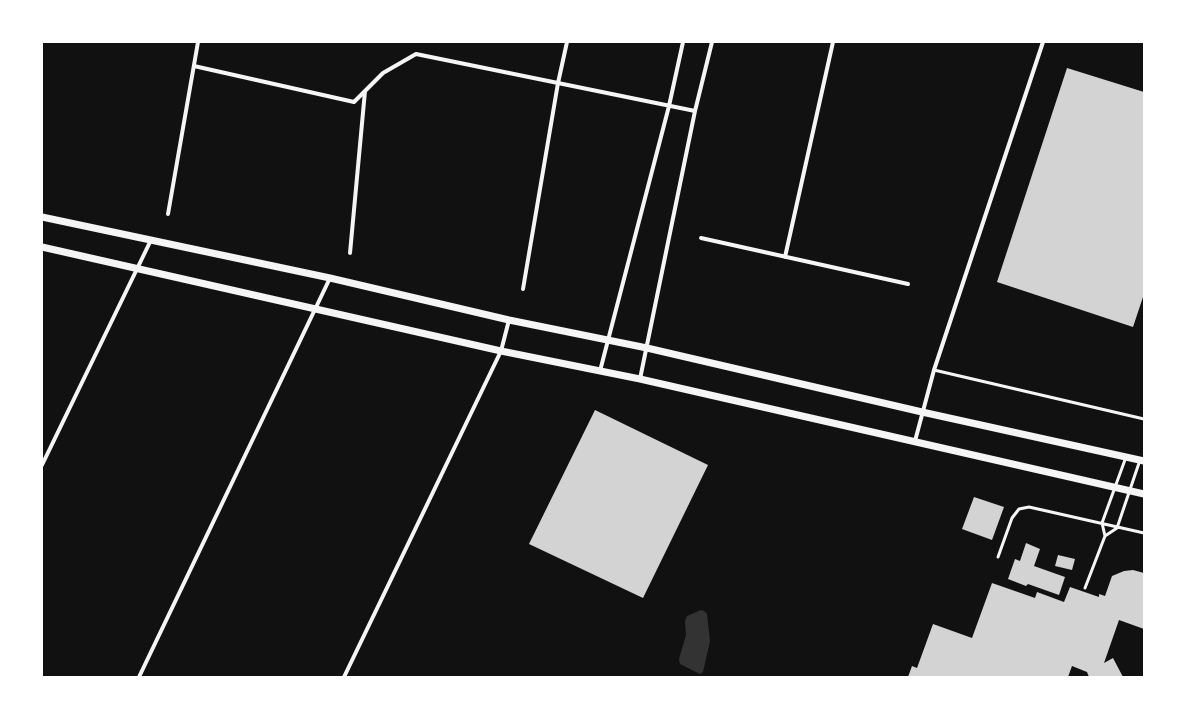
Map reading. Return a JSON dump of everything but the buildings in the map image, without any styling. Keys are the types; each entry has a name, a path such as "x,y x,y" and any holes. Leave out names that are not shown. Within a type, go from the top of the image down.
{"street":[{"path":"168,214 198,42"},
{"path":"523,289 558,83 567,42"},
{"path":"600,371 669,106 683,42"},
{"path":"640,379 695,111 712,42"},
{"path":"784,257 833,42"},
{"path":"915,441 934,370 1043,42"},
{"path":"194,66 354,102 383,73 416,54 695,111"},
{"path":"350,253 366,91"},
{"path":"42,217 330,278 509,320 609,339 922,412 1142,460"},
{"path":"700,238 908,284"},
{"path":"42,465 151,240"},
{"path":"42,248 501,351 640,379 1144,494"},
{"path":"139,677 330,278"},
{"path":"344,677 501,351 509,320"}],"lane":[{"path":"934,370 1144,419"},
{"path":"1085,588 1105,536 1102,523 1126,457"},
{"path":"1105,536 1118,528 1142,460"},
{"path":"998,557 1012,518 1019,509 1029,507 1144,533"}],"shaded area":[{"path":"701,610 707,614 710,641 703,672 700,674 680,664 679,659 686,635 685,621 687,616"}]}
